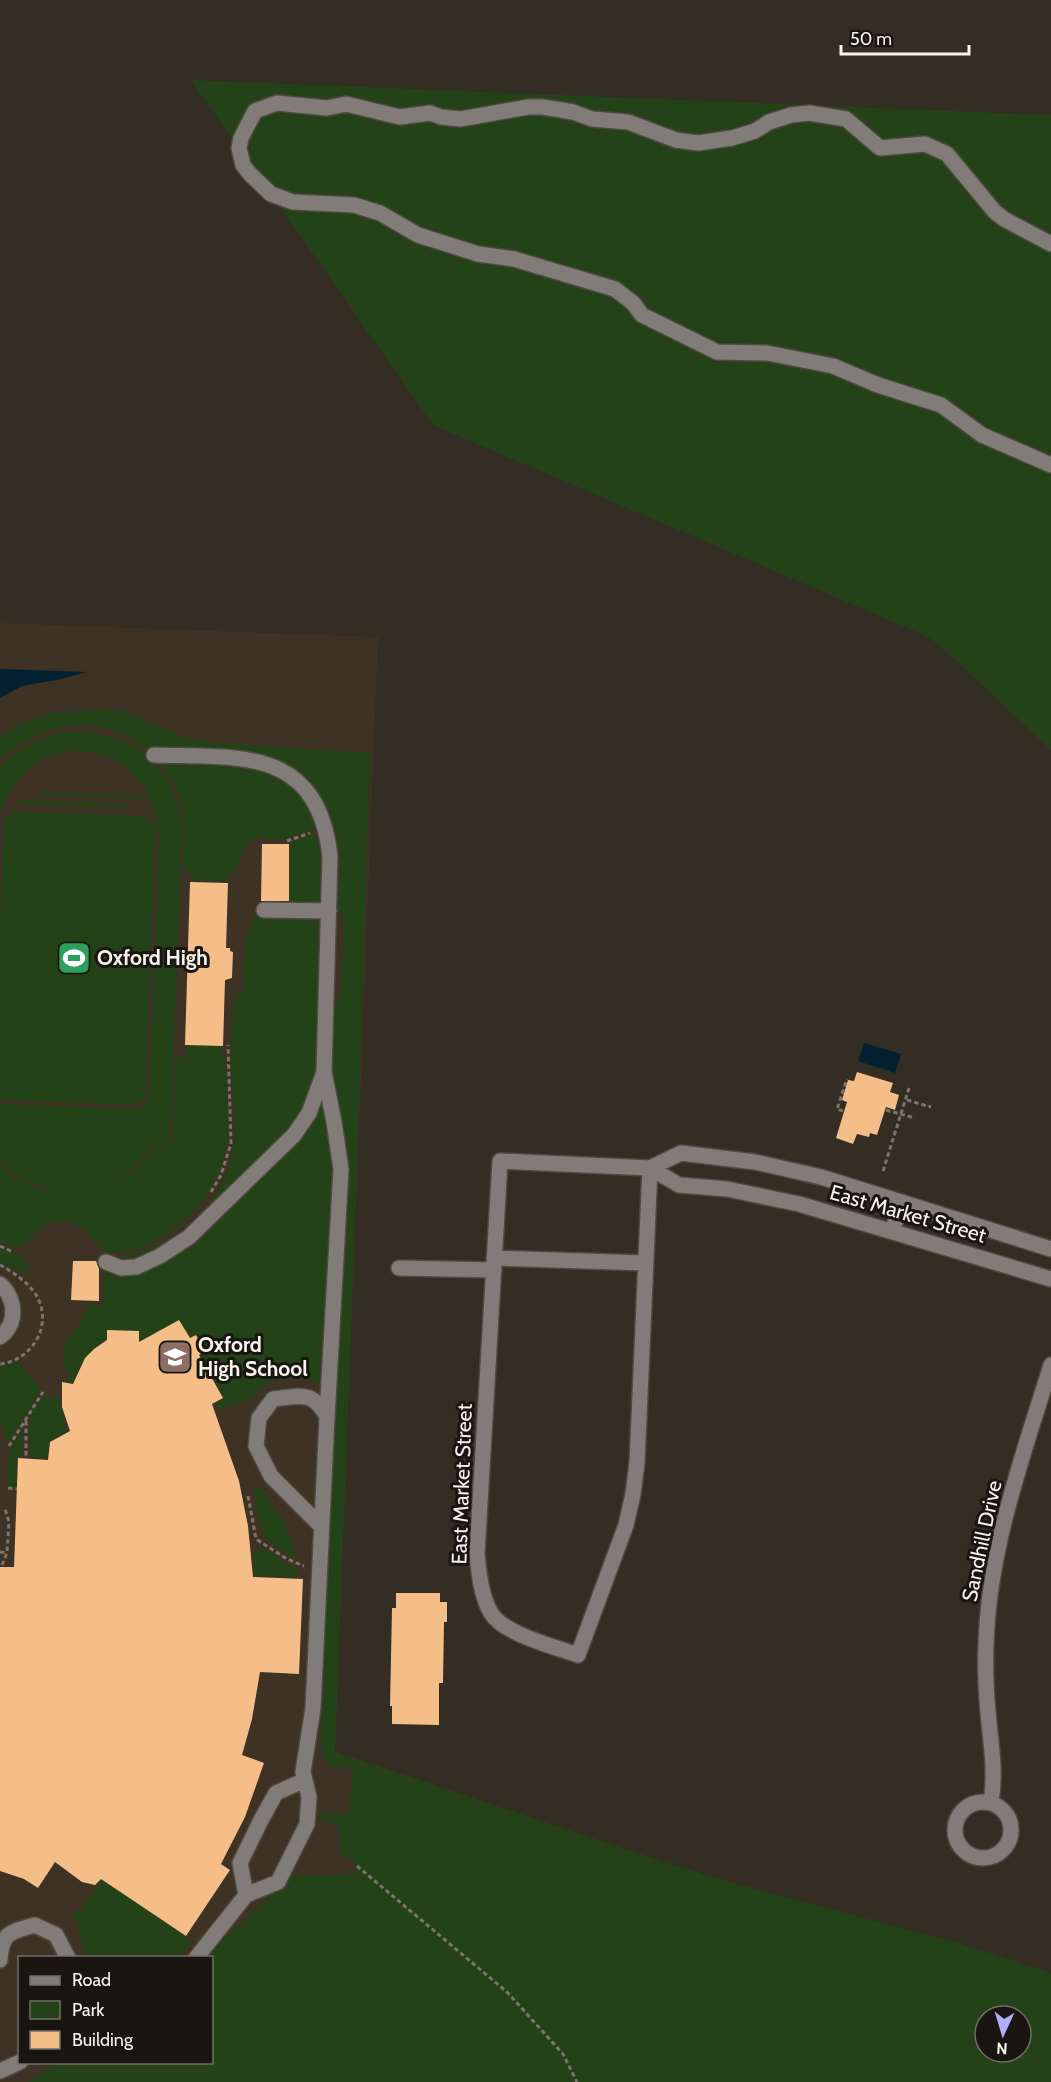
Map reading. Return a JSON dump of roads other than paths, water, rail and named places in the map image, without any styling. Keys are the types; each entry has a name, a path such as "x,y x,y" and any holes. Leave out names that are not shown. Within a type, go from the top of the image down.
{"street":[{"path":"1051,244 995,212 947,154 925,144 880,148 846,118 827,115 809,113 791,115 769,122 755,131 732,138 698,143 676,140 628,122 592,119 573,112 543,107 528,107 461,119 441,117 430,113 399,117 346,105 327,108 277,103 255,111 241,138 239,148 243,165 271,194 293,202 354,205 380,213 418,235 478,254 514,259 615,289 633,303 642,315 717,352 767,353 833,366 886,388 942,405 982,435 1051,465"},
{"path":"154,755 245,758 274,765 298,781 318,806 326,828 330,856 324,1072 341,1169 313,1708 303,1772 309,1797 307,1824 278,1882 246,1894 198,1956"},
{"path":"264,910 329,911"},
{"path":"106,1262 121,1268 135,1267 160,1256 189,1238 294,1135 309,1113 324,1072"},
{"name":"East Market Street","path":"650,1168 681,1153 792,1169 1051,1249"},
{"name":"East Market Street","path":"650,1168 637,1463 633,1494 626,1525 578,1655 515,1632 491,1614 481,1585 477,1554 500,1161 650,1168 680,1185 727,1189 764,1196 892,1231 1051,1279"},
{"path":"892,1231 902,1202"},
{"path":"399,1268 494,1264 646,1263"},
{"path":"0,1284 9,1294 13,1305 13,1316 10,1326 0,1337"},
{"name":"Sandhill Drive","path":"991,1803 994,1779 988,1713 986,1645 992,1575 1005,1515 1051,1365"},
{"path":"321,1526 271,1476 256,1446 259,1418 273,1399 303,1396 319,1403 327,1418"},
{"path":"246,1894 240,1863 261,1820 276,1793 305,1780"},
{"path":"0,1960 1,1943 12,1931 35,1924 56,1935 67,1956"},
{"path":"0,2071 18,2063"}],"water":[{"path":"0,669 87,672 22,686 0,698"},
{"path":"864,1043 901,1054 895,1073 858,1061"}],"place":[{"name":"Oxford High","path":"74,958"},
{"name":"Oxford High School","path":"175,1357"}]}
